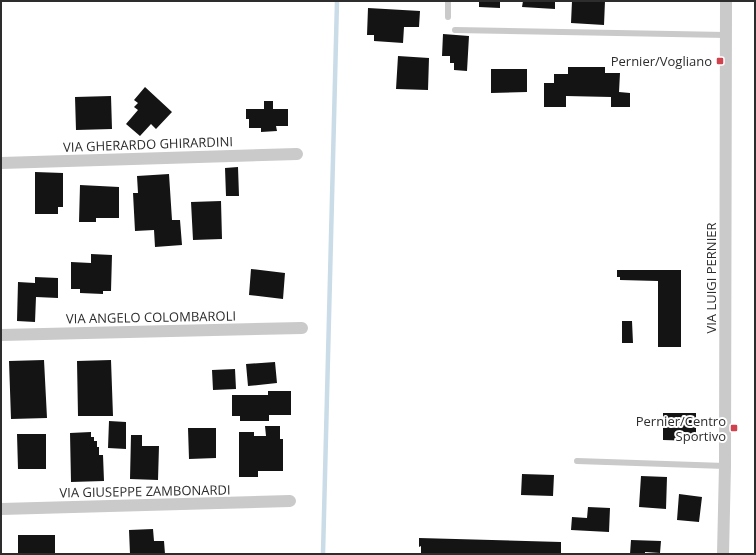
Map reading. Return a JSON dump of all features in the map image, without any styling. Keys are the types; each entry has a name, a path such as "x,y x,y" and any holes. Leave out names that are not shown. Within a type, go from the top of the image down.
{"street":[{"name":"VIA LUIGI PERNIER","path":"723,554 725,466 726,1"},
{"name":"VIA GHERARDO GHIRARDINI","path":"1,163 297,154"},
{"name":"VIA ANGELO COLOMBAROLI","path":"1,334 302,328"},
{"name":"VIA GIUSEPPE ZAMBONARDI","path":"1,509 290,501"}],"lane":[{"path":"448,1 448,17"},
{"path":"455,30 726,35"},
{"path":"577,461 725,466"}],"building":[{"path":"479,1 500,1 500,8 479,7"},
{"path":"523,1 555,1 555,9 522,7"},
{"path":"572,1 605,1 604,25 571,23"},
{"path":"368,8 420,11 419,27 404,27 403,43 374,41 374,35 367,35"},
{"path":"443,34 469,36 467,71 454,70 454,63 450,63 450,56 442,56"},
{"path":"398,56 429,58 428,90 396,89"},
{"path":"568,67 605,67 605,73 620,73 619,92 630,93 630,107 611,107 611,97 566,96 566,107 544,107 544,83 554,83 554,74 568,74"},
{"path":"491,69 527,69 527,92 491,93"},
{"path":"145,87 172,112 156,129 151,124 140,136 126,124 138,110 134,107 138,103 134,100"},
{"path":"111,96 112,129 76,130 75,97"},
{"path":"264,101 273,101 273,109 288,109 288,126 276,126 277,131 261,132 261,128 249,128 249,119 246,119 246,109 264,109"},
{"path":"238,167 239,196 226,196 225,168"},
{"path":"35,172 63,173 63,207 58,207 58,214 35,214"},
{"path":"169,174 172,220 180,220 182,245 155,247 154,230 135,231 133,193 138,193 137,176"},
{"path":"80,185 119,187 119,218 96,218 96,222 79,222"},
{"path":"221,201 222,239 193,240 191,202"},
{"path":"91,254 112,255 111,291 103,291 103,294 80,293 80,289 71,289 71,262 91,263"},
{"path":"251,269 285,273 283,299 249,295"},
{"path":"617,270 681,270 681,347 658,347 658,281 620,280 620,277 617,277"},
{"path":"35,277 58,278 58,298 36,297 35,322 17,321 18,282 35,283"},
{"path":"622,321 632,321 633,343 622,343"},
{"path":"44,360 47,418 11,419 9,361"},
{"path":"111,360 113,416 78,416 77,361"},
{"path":"275,362 277,383 248,386 246,364"},
{"path":"235,369 236,389 213,390 212,370"},
{"path":"268,391 291,391 291,415 269,415 269,421 240,421 240,416 232,416 232,395 268,395"},
{"path":"663,413 696,413 696,441 663,440"},
{"path":"109,421 126,422 126,449 108,448"},
{"path":"265,426 280,426 280,439 283,439 283,471 258,471 258,477 239,477 239,432 254,432 254,436 266,436"},
{"path":"188,428 216,428 216,458 189,459"},
{"path":"91,432 91,437 94,437 94,441 97,441 99,455 103,455 104,481 71,482 70,433"},
{"path":"17,434 46,434 46,469 18,469"},
{"path":"131,435 142,435 142,446 159,446 158,480 130,479"},
{"path":"522,474 554,475 553,496 521,495"},
{"path":"641,476 667,477 666,509 639,507"},
{"path":"679,494 702,497 699,522 677,520"},
{"path":"588,507 610,508 609,532 571,530 572,517 587,518"},
{"path":"153,529 154,541 164,541 165,554 130,554 129,530"},
{"path":"18,535 55,535 55,554 18,554"},
{"path":"419,538 561,542 561,554 421,554"},
{"path":"631,540 661,541 660,553 645,552 645,554 630,554"}],"waterway":[{"path":"323,554 337,1"}],"place":[{"name":"Pernier/Vogliano","path":"720,61"},
{"name":"Pernier/Centro Sportivo","path":"734,428"}]}
